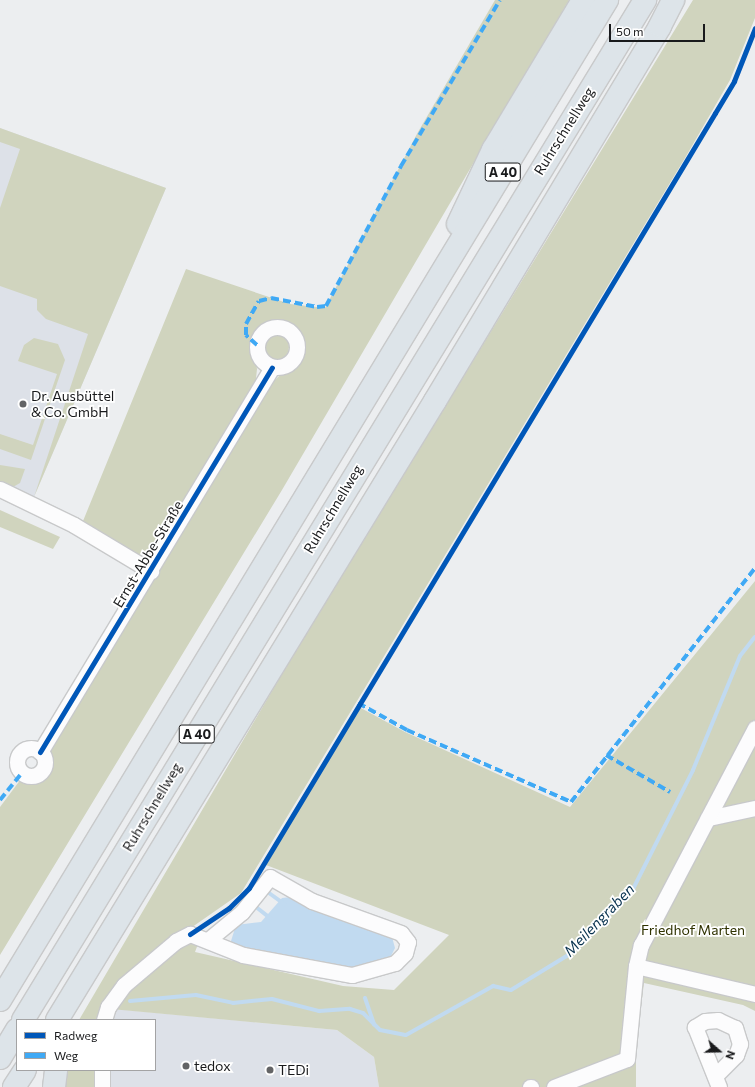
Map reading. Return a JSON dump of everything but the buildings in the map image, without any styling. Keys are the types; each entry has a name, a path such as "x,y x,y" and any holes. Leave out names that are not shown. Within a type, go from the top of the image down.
{"highway":[{"path":"430,292 493,150 583,0"},
{"name":"A 40","path":"0,1000 607,0"},
{"name":"Ruhrschnellweg","path":"24,1019 645,0"},
{"path":"58,1019 90,969 660,26 672,0"},
{"path":"660,26 682,0"},
{"path":"71,1019 90,969"},
{"path":"0,1058 16,1032"},
{"path":"14,1087 24,1071"},
{"path":"54,1087 56,1071"}],"street":[{"name":"Ernst-Abbe-Straße","path":"40,752 151,571 272,367"},
{"name":"Ernst-Abbe-Straße","path":"0,489 74,525 151,571"},
{"path":"554,1087 627,1059 636,966 642,945 755,728"},
{"path":"708,818 755,808"},
{"path":"104,1019 108,1007 124,985 176,941 190,934 243,955 352,975 395,963 405,953 408,942 394,930 318,903 270,877 242,912 208,940"},
{"path":"636,966 755,994"},
{"path":"102,1071 102,1087"}],"shaded area":[{"path":"0,128 166,188 34,497 0,483"},
{"path":"104,1008 337,1030 374,1057 379,1087 97,1087 98,1071 156,1071 156,1019 102,1019"}],"green space":[{"path":"495,0 569,0 282,490 0,955 0,807 21,779 35,782 43,777 51,750 71,715 273,382 299,356 301,339 291,326 277,322 262,326 252,340 257,369 255,388 151,554 138,554 83,521 186,269 290,304 325,308 418,132"},
{"path":"693,0 755,0 755,18 730,80 685,158 241,893 175,939 103,1019 80,1019 279,679"},
{"path":"0,128 166,188 34,497 88,334 46,319 37,310 37,299 0,286 0,208 20,149 0,142"},
{"path":"276,334 285,338 289,347 285,356 276,360 267,356 263,347 267,338"},
{"path":"34,338 58,344 65,360 31,460 0,449 0,434 33,445 57,374 18,361 24,345"},
{"path":"0,465 25,469 20,483 13,487 0,482"},
{"path":"0,510 60,537 53,549 0,527"},
{"name":"Friedhof Marten","path":"755,581 755,1011 743,1005 644,983 636,1046 636,1087 379,1087 374,1057 337,1030 111,1009 126,988 188,940 198,944 195,952 343,986 394,990 449,935 266,865 359,707 405,732 570,807"},
{"path":"63,1071 98,1071 97,1087 62,1087"}],"water":[{"path":"291,897 392,937 395,948 391,956 371,968 344,970 235,947 231,941 236,925 261,922 282,898"}],"waterway":[{"name":"Meilengraben","path":"130,1001 196,995 233,1003 272,999 319,1011 350,1009 363,1013 380,1030 406,1035 493,986 511,990 570,954 633,889 693,770 740,656 755,637"},
{"path":"269,893 284,904"},
{"path":"256,907 270,918"},
{"path":"365,998 374,1024"}],"marked path":[{"path":"257,345 246,335 246,324 259,301 271,298 317,307 326,306 401,166 500,0"},
{"path":"358,703 407,730 571,802 755,568"},
{"path":"606,755 670,792"},
{"path":"0,800 22,773"}],"cycle path":[{"path":"190,934 229,908 249,888 734,81 755,28"},
{"path":"40,752 272,367"}],"place":[{"name":"Dr. Ausbüttel & Co. GmbH","path":"23,404"},
{"name":"tedox","path":"186,1066"},
{"name":"TEDi","path":"270,1070"}]}
